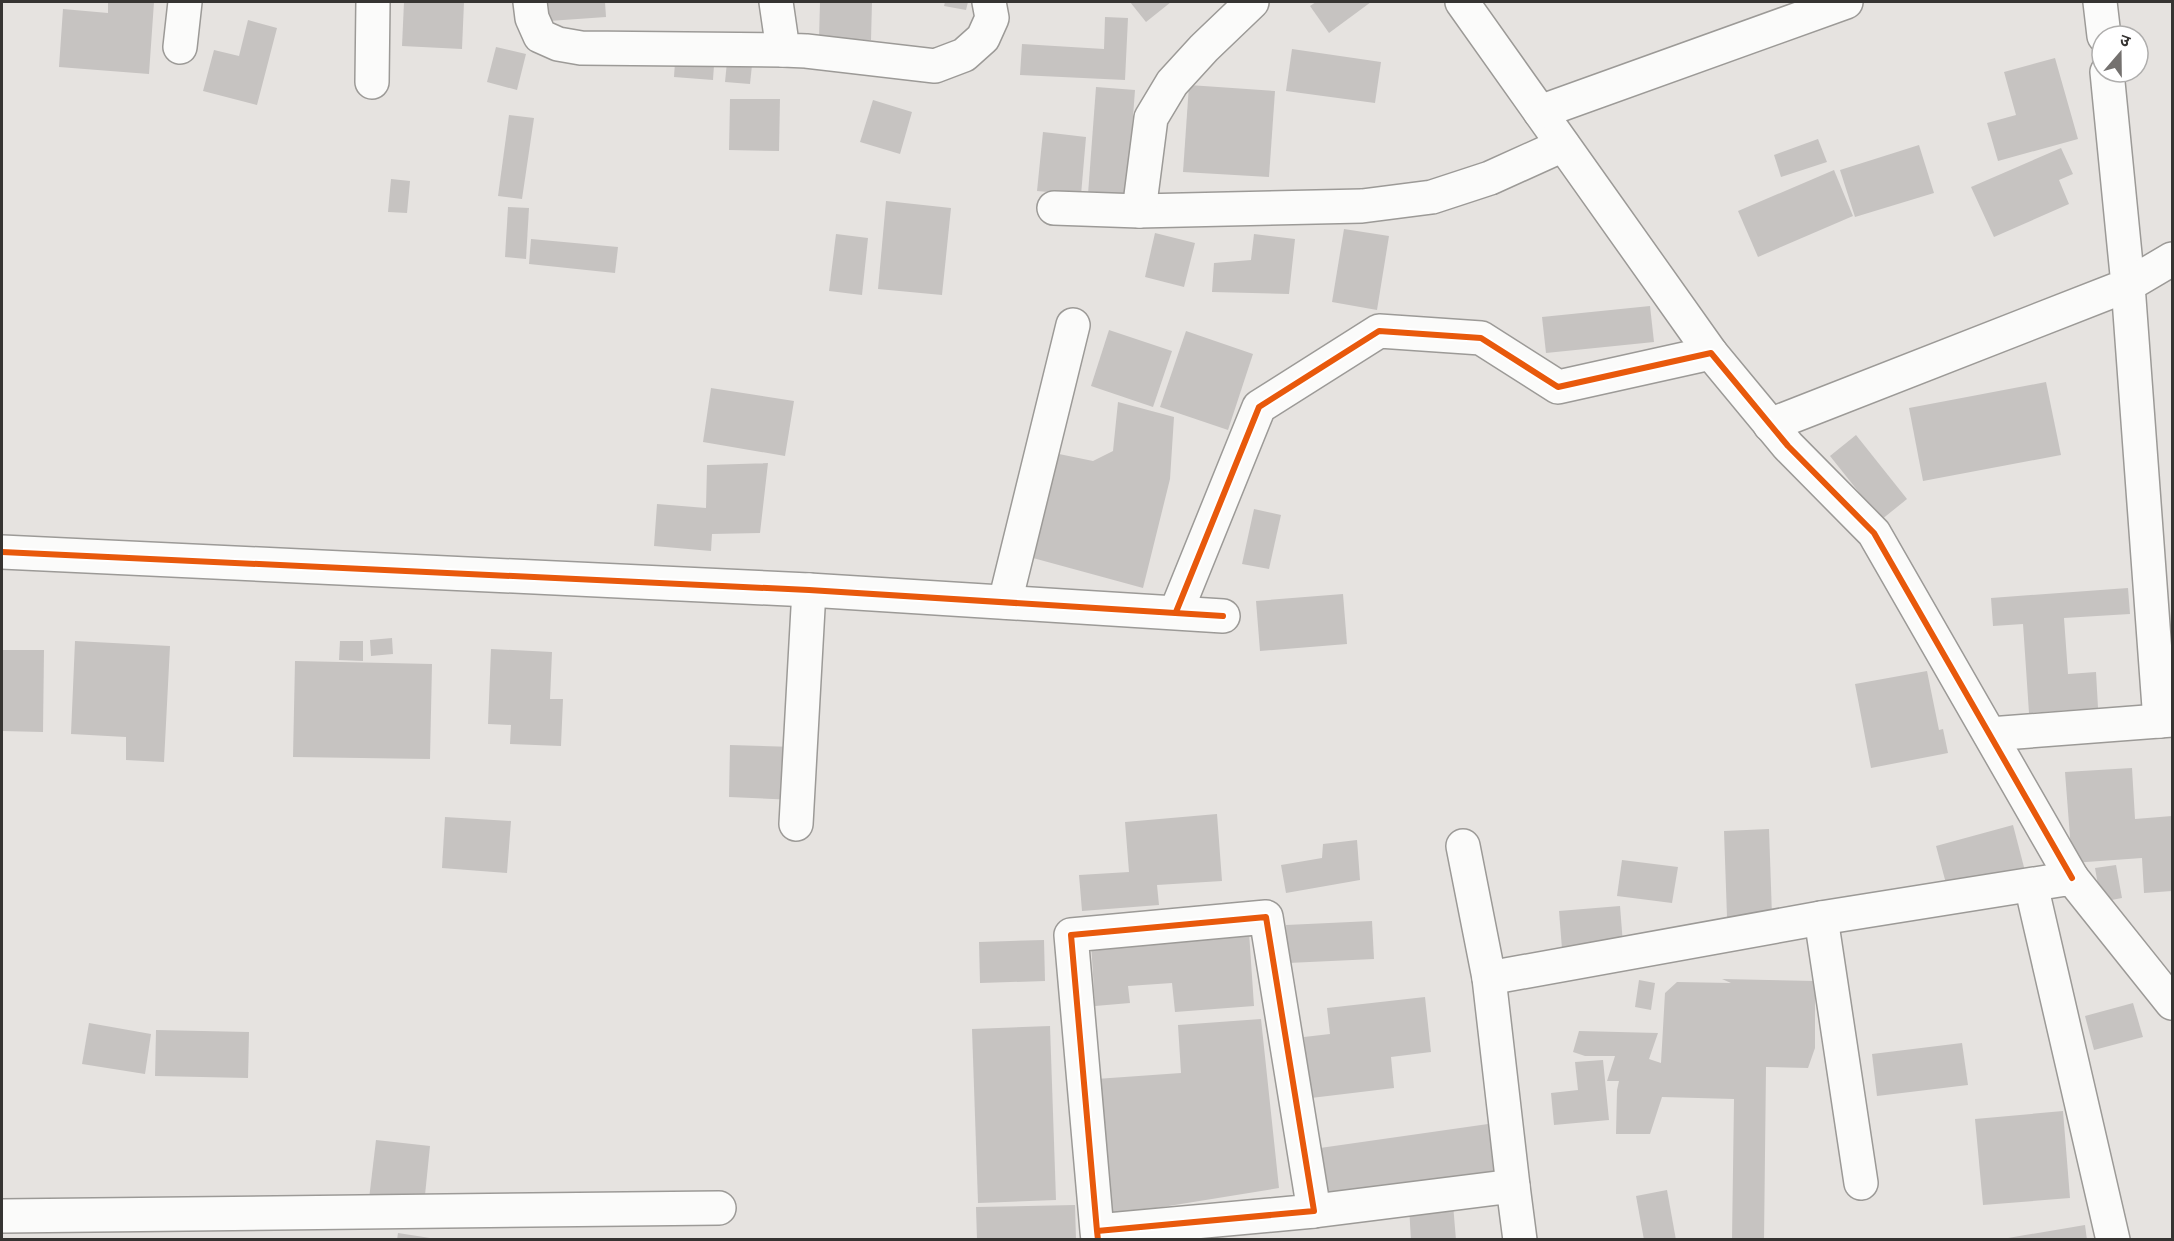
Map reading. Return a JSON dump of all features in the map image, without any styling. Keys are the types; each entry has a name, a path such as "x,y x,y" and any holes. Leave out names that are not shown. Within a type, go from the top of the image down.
{"street":[{"path":"180,47 185,2"},
{"path":"372,82 373,2"},
{"path":"530,2 532,18 540,36 558,44 581,48 806,51 935,66 964,55 983,38 992,18 989,2"},
{"path":"776,2 783,50"},
{"path":"1462,2 1711,353 1788,446 1874,533 2072,878 2172,1003"},
{"path":"1540,112 1846,2"},
{"path":"2100,2 2103,24"},
{"path":"1139,211 1151,118 1172,84 1247,3"},
{"path":"1990,734 2166,720 2108,84"},
{"path":"1054,208 1139,211 1362,206 1432,197 1490,178 1563,145"},
{"path":"1770,424 2128,285 2172,260"},
{"path":"1005,602 1073,324"},
{"path":"1176,612 1259,407 1379,331 1481,338 1558,387 1711,353"},
{"path":"2,552 809,590 1223,616"},
{"path":"796,824 809,590"},
{"path":"1463,846 1489,978 1520,1239"},
{"path":"1489,978 1821,918 2072,878"},
{"path":"2031,885 2113,1239"},
{"path":"1314,1211 1266,917 1071,935 1097,1235 1314,1211 1513,1186"},
{"path":"1821,918 1861,1183"},
{"path":"2,1216 718,1208"}],"building":[{"path":"108,2 154,2 149,74 59,67 63,9 108,13"},
{"path":"404,2 464,2 462,49 402,46"},
{"path":"548,2 605,2 606,17 549,21"},
{"path":"820,2 872,2 871,40 819,39"},
{"path":"945,2 968,2 966,10 944,6"},
{"path":"1130,2 1171,2 1146,22"},
{"path":"1316,2 1371,2 1329,33 1310,6"},
{"path":"1105,17 1128,18 1125,80 1020,75 1022,44 1104,49"},
{"path":"248,20 277,28 257,105 203,91 214,50 239,56"},
{"path":"496,47 526,54 517,90 487,82"},
{"path":"1292,49 1381,62 1375,103 1286,91"},
{"path":"2055,58 2078,139 1998,161 1987,123 2016,115 2004,72"},
{"path":"675,62 714,65 713,80 674,77"},
{"path":"727,62 752,65 750,84 725,82"},
{"path":"1189,85 1275,91 1269,177 1183,172"},
{"path":"1096,87 1135,90 1127,197 1088,194"},
{"path":"730,99 780,99 779,151 729,150"},
{"path":"873,100 912,112 900,154 860,142"},
{"path":"509,115 534,118 522,199 498,196"},
{"path":"1043,132 1086,137 1081,195 1037,191"},
{"path":"1818,139 1827,162 1781,177 1774,155"},
{"path":"1919,145 1934,193 1855,217 1840,170"},
{"path":"2061,148 2073,174 2059,180 2069,204 1994,237 1971,187"},
{"path":"1834,170 1853,216 1758,257 1738,211"},
{"path":"391,179 410,181 407,213 388,212"},
{"path":"886,201 951,208 942,295 878,289"},
{"path":"508,207 529,208 526,259 505,257"},
{"path":"1344,229 1389,236 1377,310 1332,302"},
{"path":"1155,233 1195,243 1184,287 1145,277"},
{"path":"836,234 868,238 862,295 829,291"},
{"path":"1254,234 1295,239 1289,294 1212,292 1214,263 1251,260"},
{"path":"531,239 618,247 615,273 529,264"},
{"path":"1650,306 1654,342 1546,353 1542,317"},
{"path":"1109,330 1172,351 1153,407 1091,386"},
{"path":"1186,331 1253,354 1228,430 1160,407"},
{"path":"2046,382 2061,455 1923,481 1909,408"},
{"path":"711,388 794,401 785,456 703,442"},
{"path":"1118,402 1174,417 1170,479 1143,588 1033,558 1059,454 1093,461 1113,451"},
{"path":"1856,435 1907,499 1881,520 1830,456"},
{"path":"768,463 760,533 712,534 711,551 654,546 657,504 706,508 707,465"},
{"path":"1254,509 1281,515 1269,569 1242,564"},
{"path":"2128,588 2130,614 2064,618 2068,674 2096,672 2098,708 2029,713 2023,624 1993,626 1991,598"},
{"path":"1343,594 1347,644 1260,651 1256,601"},
{"path":"392,638 393,654 371,656 370,640"},
{"path":"75,641 170,646 164,762 126,760 126,737 71,734"},
{"path":"340,641 363,641 363,661 339,660"},
{"path":"491,649 552,652 550,699 563,699 561,746 510,744 511,725 488,724"},
{"path":"2,650 44,650 43,732 2,731"},
{"path":"295,661 432,664 430,759 293,757"},
{"path":"1927,671 1939,730 1943,729 1948,753 1871,768 1855,684"},
{"path":"730,745 795,747 794,800 729,797"},
{"path":"2132,768 2135,819 2172,816 2172,891 2144,893 2142,858 2072,863 2065,772"},
{"path":"1217,814 1222,881 1157,885 1159,905 1082,911 1079,875 1129,872 1125,822"},
{"path":"445,817 511,821 507,873 442,868"},
{"path":"2013,825 2025,871 1948,891 1936,846"},
{"path":"1769,829 1772,916 1727,917 1724,831"},
{"path":"1357,840 1360,880 1286,893 1281,865 1322,858 1323,844"},
{"path":"1622,860 1678,867 1672,903 1617,896"},
{"path":"2116,865 2122,898 2101,902 2095,868"},
{"path":"1620,906 1623,944 1562,949 1559,911"},
{"path":"1372,921 1374,959 1288,963 1286,925"},
{"path":"1249,932 1254,1006 1175,1012 1172,983 1128,986 1130,1003 1095,1006 1091,943"},
{"path":"1044,940 1045,981 980,983 979,942"},
{"path":"1722,979 1815,981 1815,1048 1808,1068 1766,1067 1764,1240 1732,1240 1734,1099 1662,1097 1650,1134 1616,1134 1619,1081 1607,1081 1615,1056 1585,1056 1573,1052 1579,1031 1658,1033 1649,1059 1661,1063 1665,993 1677,982 1731,983"},
{"path":"1639,980 1655,983 1651,1010 1635,1007"},
{"path":"1425,997 1431,1052 1391,1057 1394,1088 1311,1098 1304,1037 1330,1034 1327,1008"},
{"path":"2133,1003 2143,1037 2094,1050 2085,1016"},
{"path":"1261,1019 1279,1188 1113,1215 1096,1079 1181,1073 1178,1025"},
{"path":"89,1023 151,1034 145,1074 82,1064"},
{"path":"1050,1026 1056,1200 978,1203 972,1029"},
{"path":"156,1030 249,1032 248,1078 155,1076"},
{"path":"1962,1043 1968,1085 1877,1096 1872,1054"},
{"path":"1603,1060 1609,1120 1554,1125 1551,1093 1578,1090 1575,1062"},
{"path":"2063,1111 2070,1198 1983,1205 1975,1119"},
{"path":"1488,1124 1495,1175 1328,1198 1320,1148"},
{"path":"376,1140 430,1146 424,1205 369,1199"},
{"path":"1667,1190 1676,1240 1644,1240 1636,1196"},
{"path":"1453,1204 1456,1240 1411,1240 1409,1207"},
{"path":"1075,1205 1076,1240 977,1240 976,1207"},
{"path":"2085,1225 2087,1240 2008,1240 2008,1238"},
{"path":"398,1233 430,1238 430,1240 397,1240"}],"cycle path":[{"path":"1176,612 1259,407 1379,331 1481,338 1558,387 1711,353 1788,446 1874,533 2072,878"},
{"path":"2,552 809,590 1223,616"},
{"path":"1097,1231 1314,1211 1266,917 1071,935 1097,1231 1098,1240"}]}
